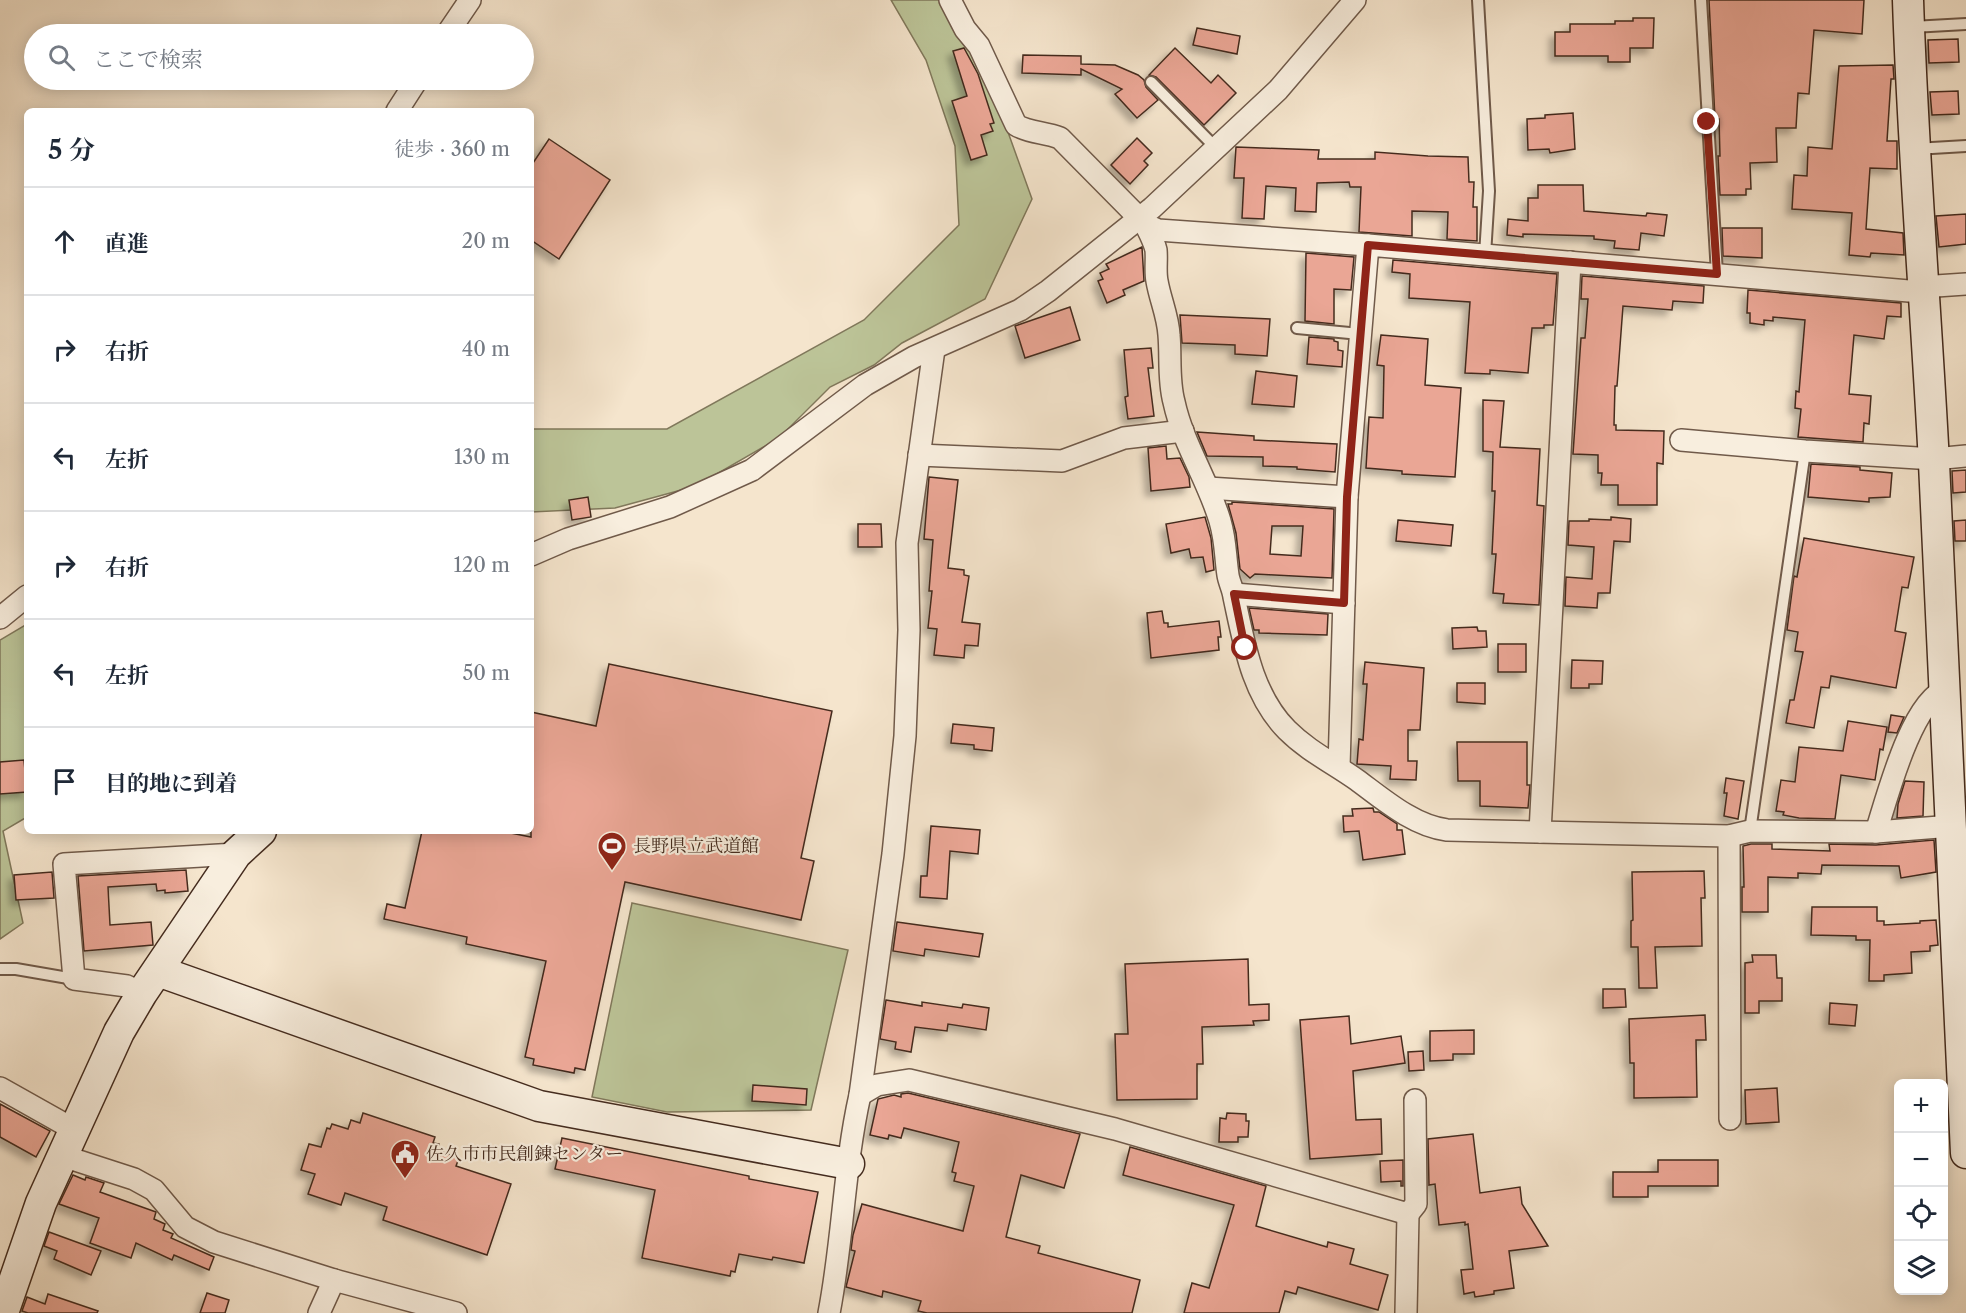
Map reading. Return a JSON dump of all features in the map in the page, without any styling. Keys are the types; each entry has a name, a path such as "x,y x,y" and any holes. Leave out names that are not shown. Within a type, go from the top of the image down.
{"street":[{"path":"454,24 470,0"},
{"path":"950,0 965,29 979,46 1016,125 1028,131 1060,138 1142,221 1158,230 1368,245 1909,291 1966,284"},
{"path":"534,554 568,539 670,507 752,470 865,385 914,357 1020,310 1142,221 1278,90 1355,0"},
{"path":"1909,14 1922,289 1946,689 1958,776 1952,826 1961,936 1966,1153"},
{"path":"398,108 410,90"},
{"path":"1142,221 1156,249 1156,280 1169,334 1173,402 1223,532 1228,576 1254,677 1270,708 1286,729 1322,759 1339,767 1388,803 1435,828 1460,831 1729,836 1750,831 1876,832 1952,826"},
{"path":"1339,767 1347,497 1368,245"},
{"path":"1540,832 1570,262"},
{"path":"829,1313 838,1261 852,1131 860,1095 893,854 905,736 909,630 907,543 934,350"},
{"path":"919,455 1062,461 1124,438 1183,431"},
{"path":"1681,440 1934,459 1966,456"},
{"path":"1208,488 1347,497"},
{"path":"1234,594 1344,603"},
{"path":"0,618 24,598"},
{"path":"1876,832 1898,760 1932,697 1946,689"},
{"path":"3,1313 41,1203 119,1032 236,854 258,834"},
{"path":"1729,836 1730,1119"},
{"path":"236,854 64,864 74,979 127,986 150,982 539,1106 849,1164"},
{"path":"860,1095 877,1085 909,1080 1115,1130 1408,1214"},
{"path":"0,1088 74,1129"},
{"path":"1406,1313 1408,1214 1416,1204 1415,1100"},
{"path":"63,1156 134,1179 154,1190 185,1227 214,1242 334,1280 456,1313"},
{"path":"319,1313 334,1280"}],"lane":[{"path":"1478,0 1489,191 1485,255"},
{"path":"1701,0 1717,274"},
{"path":"1909,14 1966,24"},
{"path":"1151,82 1216,148"},
{"path":"1915,149 1966,146"},
{"path":"1297,328 1360,334"},
{"path":"1750,831 1805,451"},
{"path":"0,969 16,969 74,979"}],"green space":[{"path":"891,0 957,0 966,15 1032,199 985,299 902,343 874,365 830,387 779,438 696,486 615,508 534,512 534,429 667,429 864,320 959,225 955,146 926,60"},
{"path":"24,626 24,819 3,831 23,923 0,939 0,640"},
{"path":"632,903 848,950 811,1110 667,1112 592,1097"}],"building":[{"path":"1709,0 1864,0 1862,34 1814,30 1809,94 1798,93 1796,128 1776,128 1777,162 1750,163 1751,189 1746,189 1746,195 1720,195 1719,119 1715,119"},
{"path":"1633,18 1654,18 1653,48 1630,48 1630,62 1608,62 1608,56 1555,56 1555,32 1570,32 1570,24 1615,24 1615,21 1633,21"},
{"path":"1197,28 1240,36 1237,54 1193,45"},
{"path":"1958,39 1959,62 1929,63 1928,40"},
{"path":"964,48 978,74 994,123 990,124 993,131 981,135 987,155 971,160 952,101 967,96 953,51"},
{"path":"1175,48 1211,83 1218,75 1236,93 1204,125 1156,77 1149,75"},
{"path":"1023,55 1081,56 1081,64 1115,65 1138,75 1158,100 1137,118 1115,94 1122,89 1081,69 1081,75 1022,73"},
{"path":"1893,65 1894,79 1891,79 1887,141 1897,141 1897,169 1870,168 1866,229 1903,233 1904,255 1871,253 1870,257 1849,255 1852,213 1792,209 1794,175 1807,176 1808,147 1832,149 1839,66"},
{"path":"1958,91 1959,114 1932,115 1930,92"},
{"path":"1573,113 1575,149 1550,153 1549,149 1528,150 1527,119"},
{"path":"1137,138 1152,153 1144,161 1148,165 1130,184 1111,165"},
{"path":"549,139 610,180 559,259 534,242 534,162"},
{"path":"1236,147 1319,150 1318,159 1375,159 1375,152 1468,157 1469,182 1474,182 1473,207 1477,207 1477,241 1447,239 1448,212 1412,211 1412,236 1359,232 1361,187 1350,187 1349,182 1317,183 1316,212 1295,211 1296,188 1266,186 1264,219 1242,218 1244,178 1234,178"},
{"path":"1538,185 1583,185 1584,211 1646,216 1647,213 1667,215 1664,236 1641,233 1639,250 1614,248 1615,241 1594,239 1594,236 1523,234 1523,237 1507,235 1508,219 1528,221 1528,198 1538,198"},
{"path":"1966,214 1966,244 1939,247 1936,216"},
{"path":"1722,228 1762,228 1762,258 1723,256"},
{"path":"1142,247 1144,281 1123,290 1125,295 1107,303 1098,281 1103,279 1100,273 1109,269 1106,264"},
{"path":"1306,253 1354,257 1351,290 1334,289 1334,324 1305,321"},
{"path":"1393,260 1557,274 1553,325 1532,328 1528,373 1490,370 1490,374 1465,373 1470,302 1409,298 1410,274 1392,272"},
{"path":"1582,276 1704,286 1703,303 1673,301 1672,310 1623,306 1617,386 1615,386 1614,425 1616,425 1616,430 1664,431 1663,464 1657,463 1657,505 1618,505 1618,485 1601,485 1602,473 1598,473 1598,455 1573,454 1581,338 1585,338 1588,299 1581,299"},
{"path":"1748,290 1901,303 1901,317 1887,316 1884,339 1854,335 1849,394 1871,396 1869,424 1864,423 1863,442 1798,437 1801,409 1795,408 1796,391 1799,392 1805,320 1773,317 1773,321 1764,320 1764,325 1750,323 1750,313 1747,313"},
{"path":"1070,307 1080,340 1025,358 1015,326"},
{"path":"1180,315 1270,319 1267,356 1235,354 1235,345 1182,343"},
{"path":"1381,335 1428,339 1425,385 1461,388 1455,477 1402,474 1402,471 1366,468 1369,417 1383,418 1384,366 1377,365"},
{"path":"1309,337 1334,339 1338,342 1338,350 1343,351 1342,367 1307,364"},
{"path":"1151,348 1153,368 1148,368 1154,416 1128,419 1124,350"},
{"path":"1256,371 1297,376 1294,407 1252,404"},
{"path":"1483,400 1504,401 1500,447 1540,449 1537,505 1544,506 1539,605 1503,603 1504,594 1493,593 1496,554 1492,554 1495,491 1492,491 1493,452 1483,451"},
{"path":"1197,432 1254,436 1254,440 1337,444 1335,472 1297,469 1297,467 1263,466 1263,457 1207,456"},
{"path":"1166,446 1167,459 1180,458 1189,477 1190,487 1151,491 1148,448"},
{"path":"1811,464 1860,467 1860,470 1892,473 1890,497 1869,498 1869,502 1808,497"},
{"path":"1966,470 1966,492 1953,493 1952,471"},
{"path":"929,477 958,480 948,568 964,570 964,575 969,576 962,622 980,624 978,646 965,645 964,658 934,655 937,629 928,628 932,591 929,591 933,540 924,539"},
{"path":"588,497 591,517 572,520 569,500"},
{"path":"1232,502 1334,509 1332,578 1255,574 1250,578 1240,569 1236,533 1228,504","holes":["1272,526 1303,526 1301,556 1270,554"]},
{"path":"1205,517 1211,538 1214,570 1206,572 1203,557 1191,558 1189,549 1171,553 1166,524"},
{"path":"1611,517 1631,519 1630,542 1614,541 1610,593 1598,593 1597,608 1565,606 1566,577 1592,579 1594,547 1568,545 1569,521 1611,520"},
{"path":"1398,520 1453,525 1451,546 1396,541"},
{"path":"1966,520 1966,541 1955,541 1954,521"},
{"path":"858,524 881,524 882,547 858,547"},
{"path":"1804,538 1914,557 1908,588 1902,587 1895,631 1906,633 1896,688 1831,676 1829,688 1821,687 1814,728 1786,723 1790,700 1794,700 1803,652 1795,651 1798,632 1787,630 1794,576 1797,577"},
{"path":"1249,608 1328,614 1327,635 1259,633 1259,630 1254,630"},
{"path":"1162,611 1164,623 1168,623 1168,627 1219,621 1221,637 1218,637 1219,650 1151,658 1147,613"},
{"path":"1477,627 1478,631 1486,631 1487,647 1453,649 1452,628"},
{"path":"1498,644 1526,644 1526,672 1498,672"},
{"path":"1572,660 1603,661 1602,684 1589,684 1589,688 1571,688"},
{"path":"1365,662 1424,668 1420,730 1408,730 1408,761 1417,761 1416,780 1390,779 1391,766 1357,764 1359,739 1363,740 1367,684 1363,684"},
{"name":"長野県立武道館","path":"609,664 832,711 801,858 814,861 801,920 625,882 585,1070 575,1068 574,1073 533,1065 534,1059 525,1057 546,961 466,944 467,937 384,919 387,904 405,908 421,834 516,834 531,837 531,834 534,834 534,713 596,726"},
{"path":"1457,683 1485,683 1485,704 1457,702"},
{"path":"1891,715 1904,717 1897,733 1888,732"},
{"path":"1848,721 1887,727 1883,750 1880,749 1875,780 1841,775 1835,819 1799,818 1776,811 1781,780 1795,782 1799,747 1843,751"},
{"path":"953,724 994,728 992,751 974,749 974,745 951,743"},
{"path":"1457,742 1527,742 1527,785 1530,785 1528,808 1480,806 1480,781 1458,781"},
{"path":"24,760 24,792 0,794 0,762"},
{"path":"1726,778 1744,781 1738,819 1724,816"},
{"path":"1905,781 1924,782 1923,816 1897,818 1898,804"},
{"path":"1373,808 1374,812 1379,812 1397,824 1397,830 1402,830 1405,854 1363,860 1359,831 1344,832 1343,816 1353,816 1352,809"},
{"path":"931,826 980,830 978,854 950,851 947,899 920,897 921,876 927,876"},
{"path":"1934,840 1936,872 1901,878 1899,866 1822,865 1821,874 1798,873 1798,878 1768,877 1768,912 1742,912 1743,846 1772,844 1772,849 1830,851 1829,844 1876,845"},
{"path":"186,870 188,891 165,893 165,890 157,891 156,884 108,887 110,925 151,922 153,945 84,951 78,876"},
{"path":"1704,871 1705,898 1701,898 1702,946 1655,947 1657,988 1639,988 1638,947 1631,947 1632,872"},
{"path":"52,872 54,898 16,900 14,875"},
{"path":"1812,907 1877,907 1877,921 1884,921 1884,925 1936,920 1938,945 1930,946 1930,951 1911,952 1912,973 1884,975 1884,981 1869,981 1870,940 1856,940 1856,936 1811,935"},
{"path":"897,922 983,934 979,957 925,949 924,956 893,951"},
{"path":"1752,955 1776,955 1777,978 1782,978 1782,1001 1759,1001 1759,1013 1745,1013 1745,963 1753,962"},
{"path":"1248,959 1249,1005 1269,1004 1269,1020 1253,1021 1254,1025 1202,1027 1203,1064 1197,1064 1197,1099 1117,1100 1115,1034 1128,1034 1125,964"},
{"path":"1603,989 1625,989 1626,1007 1603,1008"},
{"path":"886,1000 922,1006 922,1002 962,1008 963,1004 989,1008 986,1030 948,1024 947,1031 915,1027 911,1052 895,1049 896,1042 880,1039"},
{"path":"1830,1003 1857,1005 1855,1026 1829,1024"},
{"path":"1705,1015 1706,1040 1696,1040 1697,1097 1634,1098 1634,1063 1630,1063 1629,1019"},
{"path":"1349,1016 1351,1044 1401,1036 1405,1063 1353,1071 1356,1120 1381,1119 1382,1154 1310,1159 1300,1020"},
{"path":"1474,1030 1474,1054 1453,1054 1453,1060 1430,1061 1430,1031"},
{"path":"1423,1051 1424,1070 1409,1071 1408,1052"},
{"path":"753,1085 807,1089 806,1105 752,1101"},
{"path":"1777,1088 1779,1122 1746,1124 1745,1090"},
{"path":"908,1093 1080,1134 1064,1188 1021,1175 1006,1237 1040,1246 1038,1253 1140,1280 1132,1313 927,1313 918,1311 921,1301 883,1291 882,1297 846,1287 855,1251 851,1250 853,1235 862,1204 963,1231 974,1186 954,1181 956,1173 952,1172 959,1142 904,1128 901,1138 889,1135 888,1139 870,1135 878,1099 894,1095 901,1097 901,1094"},
{"path":"0,1104 50,1131 36,1157 0,1137"},
{"name":"佐久市市民創錬センター","path":"363,1113 435,1137 433,1143 439,1144 437,1150 459,1158 456,1166 511,1184 487,1255 383,1220 387,1207 345,1193 341,1205 308,1194 315,1174 301,1170 309,1144 321,1147 327,1128 330,1129 332,1124 348,1129 351,1120 360,1123"},
{"path":"1227,1113 1246,1114 1246,1121 1249,1121 1248,1137 1238,1137 1238,1142 1219,1142 1220,1118 1226,1119"},
{"path":"1473,1134 1480,1193 1520,1187 1522,1204 1548,1246 1509,1251 1514,1288 1475,1297 1474,1292 1464,1294 1461,1270 1473,1269 1468,1224 1465,1225 1465,1222 1439,1225 1435,1184 1429,1185 1428,1139"},
{"path":"562,1138 818,1192 804,1263 739,1254 735,1272 731,1271 730,1276 642,1258 655,1190 555,1169"},
{"path":"1130,1147 1266,1186 1256,1226 1327,1247 1328,1242 1354,1249 1350,1264 1388,1275 1378,1310 1298,1287 1296,1294 1285,1291 1279,1313 1184,1313 1192,1283 1209,1288 1234,1205 1123,1175"},
{"path":"1403,1160 1403,1186 1401,1186 1401,1181 1381,1182 1380,1161"},
{"path":"1658,1160 1718,1160 1718,1186 1648,1186 1648,1197 1613,1197 1613,1172 1658,1172"},
{"path":"73,1175 85,1180 86,1177 104,1183 100,1192 156,1212 154,1219 165,1224 163,1230 173,1234 171,1238 214,1257 209,1270 174,1255 172,1260 136,1243 131,1258 90,1243 99,1218 59,1204"},
{"path":"49,1232 101,1251 91,1275 54,1259 57,1251 44,1246"},
{"path":"207,1293 229,1300 225,1313 200,1313"},
{"path":"48,1294 98,1311 97,1313 28,1313 22,1311 27,1297 45,1304"}],"place":[{"name":"長野県立武道館","path":"612,872"},
{"name":"佐久市市民創錬センター","path":"405,1180"}],"route":[{"path":"1245,648 1234,594 1344,603 1347,497 1368,245 1717,274 1707,122"}]}
